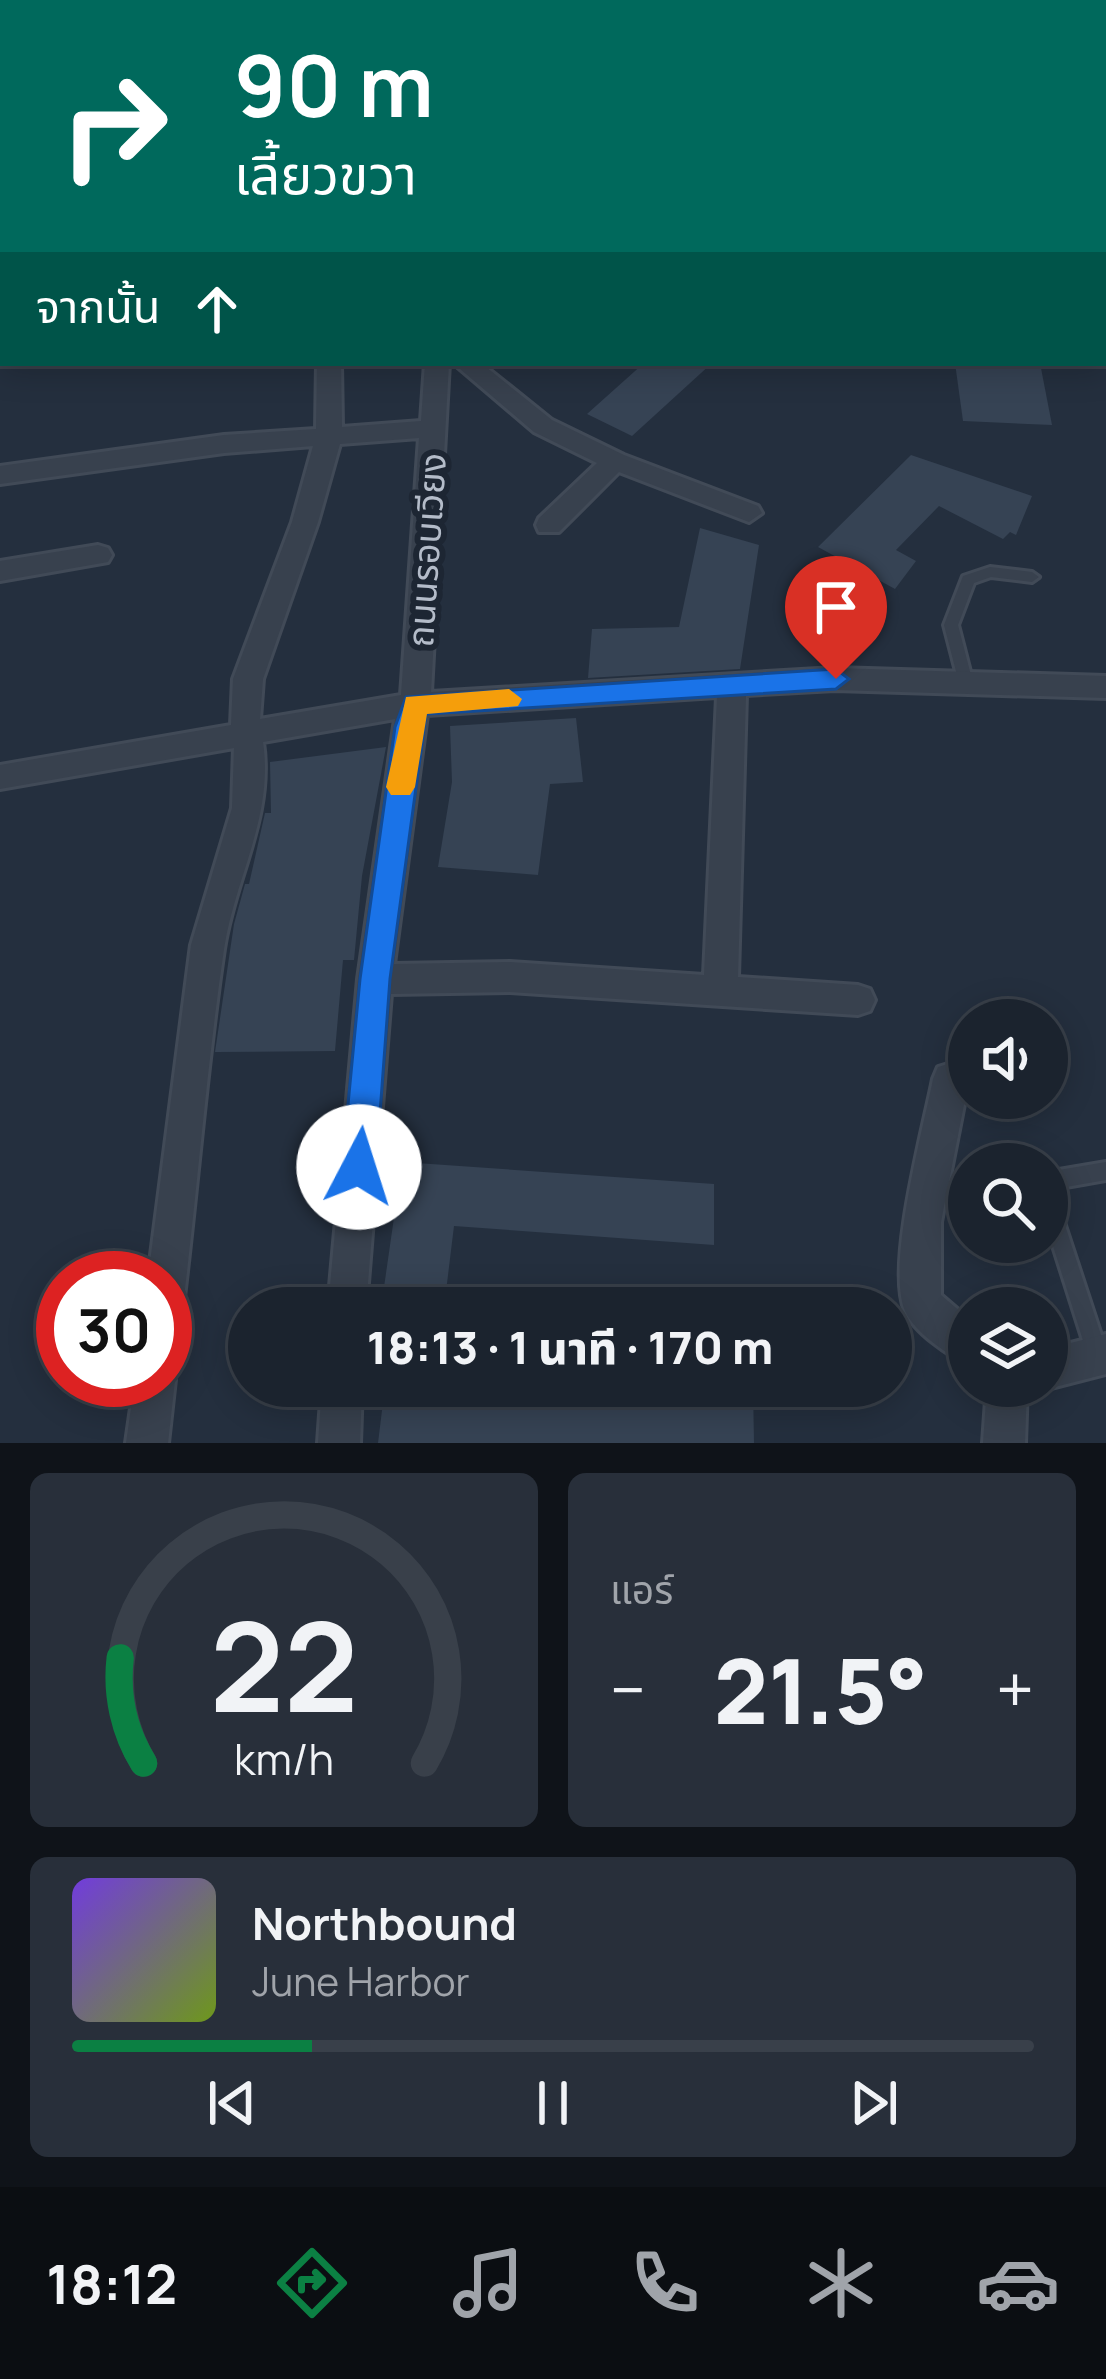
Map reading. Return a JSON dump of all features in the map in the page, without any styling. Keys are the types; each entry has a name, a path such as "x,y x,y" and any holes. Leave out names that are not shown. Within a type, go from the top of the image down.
{"street":[{"path":"171,1251 208,945 219,891 242,845 252,780 244,734 246,683 316,484 333,387 330,366"},
{"name":"ถนนรอบเวียง","path":"349,1287 375,979 408,727 416,704 437,366"},
{"path":"469,366 543,426 616,461 749,513"},
{"path":"0,475 224,444 433,429"},
{"path":"549,525 616,461"},
{"path":"0,571 98,555"},
{"path":"0,777 416,704 836,679 1106,687"},
{"path":"720,992 732,686"},
{"path":"375,979 509,977 858,1000"},
{"path":"948,1094 922,1222 922,1304 948,1327"},
{"path":"1068,1364 1102,1355"},
{"path":"147,1443 152,1407"},
{"path":"339,1443 341,1407"},
{"path":"1004,1443 1005,1407"}],"lane":[{"path":"966,683 951,625 968,580 989,572 1032,577"},
{"path":"1068,1178 1106,1172"},
{"path":"1068,1258 1102,1355"}],"building":[{"path":"641,366 709,366 632,436 587,414"},
{"path":"955,366 1041,366 1052,425 963,421"},
{"path":"911,455 1032,496 1016,535 1010,532 1003,539 939,506 896,550 916,561 895,589 818,547"},
{"path":"700,528 759,545 740,669 588,678 592,629 679,627"},
{"path":"576,718 583,782 550,784 538,875 438,867 452,782 450,726"},
{"path":"386,747 362,876 354,960 343,960 335,1051 215,1052 234,924 245,884 249,884 265,813 271,813 270,762"},
{"path":"402,1162 714,1184 714,1245 454,1226 447,1287 384,1287"},
{"path":"382,1407 753,1407 754,1443 378,1443"}],"slow traffic":[{"path":"401,787 408,727 416,704 509,699"}],"route":[{"path":"359,1167 375,979 408,727 416,704 836,679"}]}
